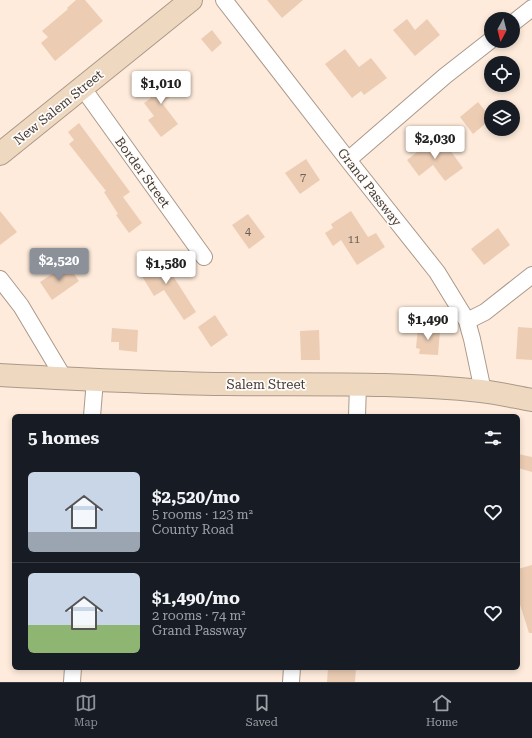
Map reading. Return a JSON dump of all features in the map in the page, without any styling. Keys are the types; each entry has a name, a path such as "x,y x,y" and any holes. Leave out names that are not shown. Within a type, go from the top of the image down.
{"main road":[{"name":"New Salem Street","path":"0,154 191,0"},
{"name":"Salem Street","path":"0,375 222,384 358,385 446,388 483,391 532,400"}],"street":[{"name":"Grand Passway","path":"224,0 437,272 467,320 483,391"},
{"path":"520,17 532,8"},
{"path":"348,160 445,76 484,45"},
{"name":"Border Street","path":"82,87 204,257"},
{"path":"467,320 485,312 532,275"},
{"path":"0,279 21,306 64,378"},
{"path":"92,414 95,380"},
{"path":"357,414 358,385"},
{"path":"72,682 73,670"},
{"path":"291,682 292,670"}],"building":[{"path":"76,0 85,0 103,21 55,61 41,43 48,37 42,31 68,9 67,8"},
{"path":"267,0 303,0 282,18"},
{"path":"407,19 415,30 427,19 440,35 415,56 393,30"},
{"path":"212,30 222,43 212,52 201,39"},
{"path":"345,49 359,67 371,58 387,78 364,95 361,91 352,98 325,64"},
{"path":"166,75 178,91 162,103 178,124 161,137 148,120 154,116 144,103 151,98 145,90"},
{"path":"478,102 484,109 484,125 473,134 460,117"},
{"path":"79,123 130,192 123,197 142,223 129,233 116,215 118,214 104,192 106,191 69,144 74,140 68,132"},
{"path":"436,137 447,152 450,150 463,168 445,181 433,165 419,176 407,160"},
{"path":"306,159 320,180 300,194 285,173"},
{"path":"0,211 17,232 0,245"},
{"path":"351,211 368,237 376,233 385,247 357,265 341,240 333,246 325,233 333,228 331,224"},
{"path":"248,214 265,237 249,249 232,225"},
{"path":"498,228 510,245 484,265 471,249"},
{"path":"159,254 196,312 184,320 164,290 154,296 137,268"},
{"path":"67,264 79,281 52,300 40,282"},
{"path":"215,315 228,335 211,347 198,327"},
{"path":"518,327 532,328 532,360 516,359"},
{"path":"112,328 138,330 137,352 119,350 119,342 111,342"},
{"path":"418,328 440,330 438,355 419,354 420,349 416,348"},
{"path":"319,330 320,360 301,360 300,331"},
{"path":"520,454 532,457 532,472 520,469"},
{"path":"532,565 532,633 529,633 520,604 520,568"},
{"path":"328,670 356,670 355,682 327,682"}]}
